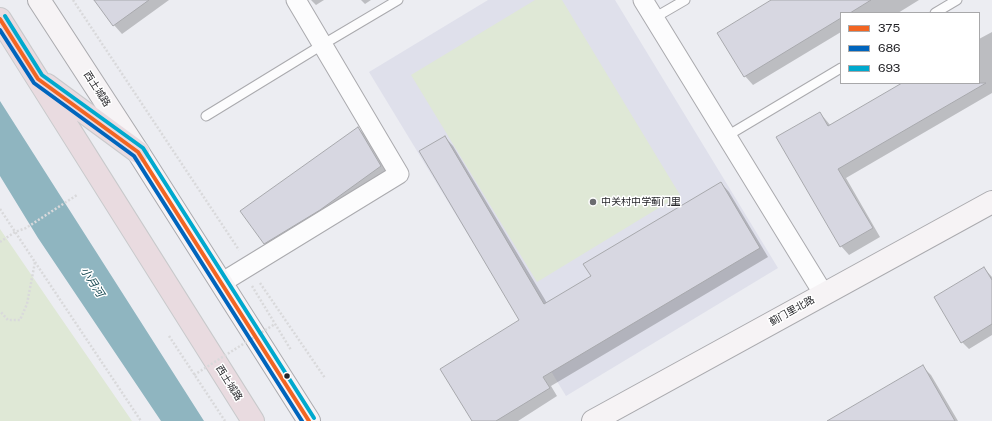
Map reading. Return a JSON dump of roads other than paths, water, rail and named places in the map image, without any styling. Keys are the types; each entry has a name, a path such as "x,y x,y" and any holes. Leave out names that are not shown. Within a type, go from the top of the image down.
{"highway":[{"name":"西土城路","path":"0,19 253,421"},
{"path":"38,79 138,152"}],"street":[{"name":"西土城路","path":"39,0 138,152 309,421"},
{"path":"221,283 399,174 296,0"},
{"path":"643,0 823,294"},
{"name":"蓟门里北路","path":"593,421 992,202"}],"lane":[{"path":"206,116 398,0"},
{"path":"654,18 685,0"},
{"path":"937,12 957,0"},
{"path":"727,136 840,69"}],"water":[{"name":"小月河","path":"0,101 204,421 161,421 38,238 0,176"}],"place":[{"name":"中关村中学蓟门里","path":"593,202"}]}
